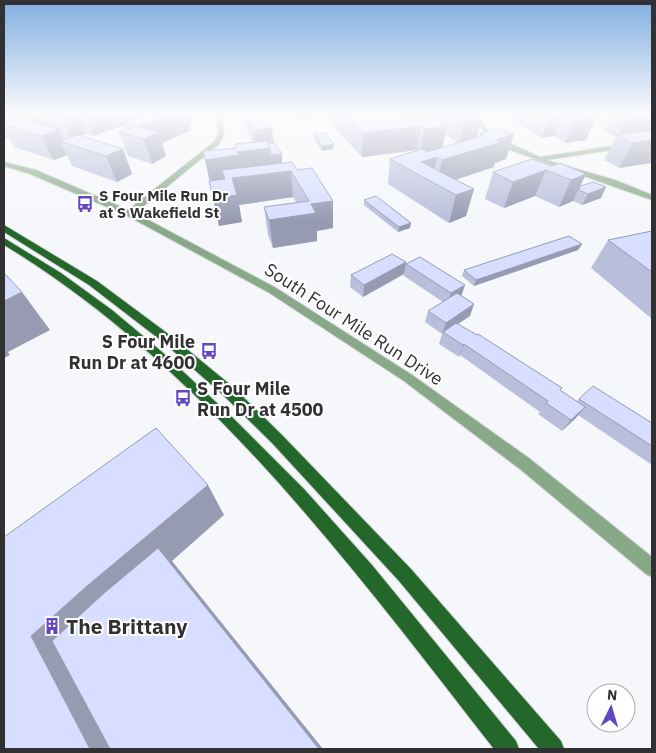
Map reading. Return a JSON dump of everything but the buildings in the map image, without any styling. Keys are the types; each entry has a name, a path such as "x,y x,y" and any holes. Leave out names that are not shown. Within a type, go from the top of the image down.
{"main road":[{"path":"4,228 93,283 167,339 228,391 405,575 553,749"},
{"path":"4,241 80,291 114,318 162,358 262,454 388,597 508,749"}],"street":[{"path":"129,213 208,151"},
{"path":"516,151 609,181 652,198"},
{"path":"538,158 587,151"},
{"name":"South Four Mile Run Drive","path":"4,164 33,172 129,213 272,290 408,378 525,464 652,568"}],"place":[{"name":"S Four Mile Run Dr at S Wakefield St","path":"85,204"},
{"name":"S Four Mile Run Dr at 4600","path":"209,351"},
{"name":"S Four Mile Run Dr at 4500","path":"183,398"},
{"name":"The Brittany","path":"52,626"}]}
